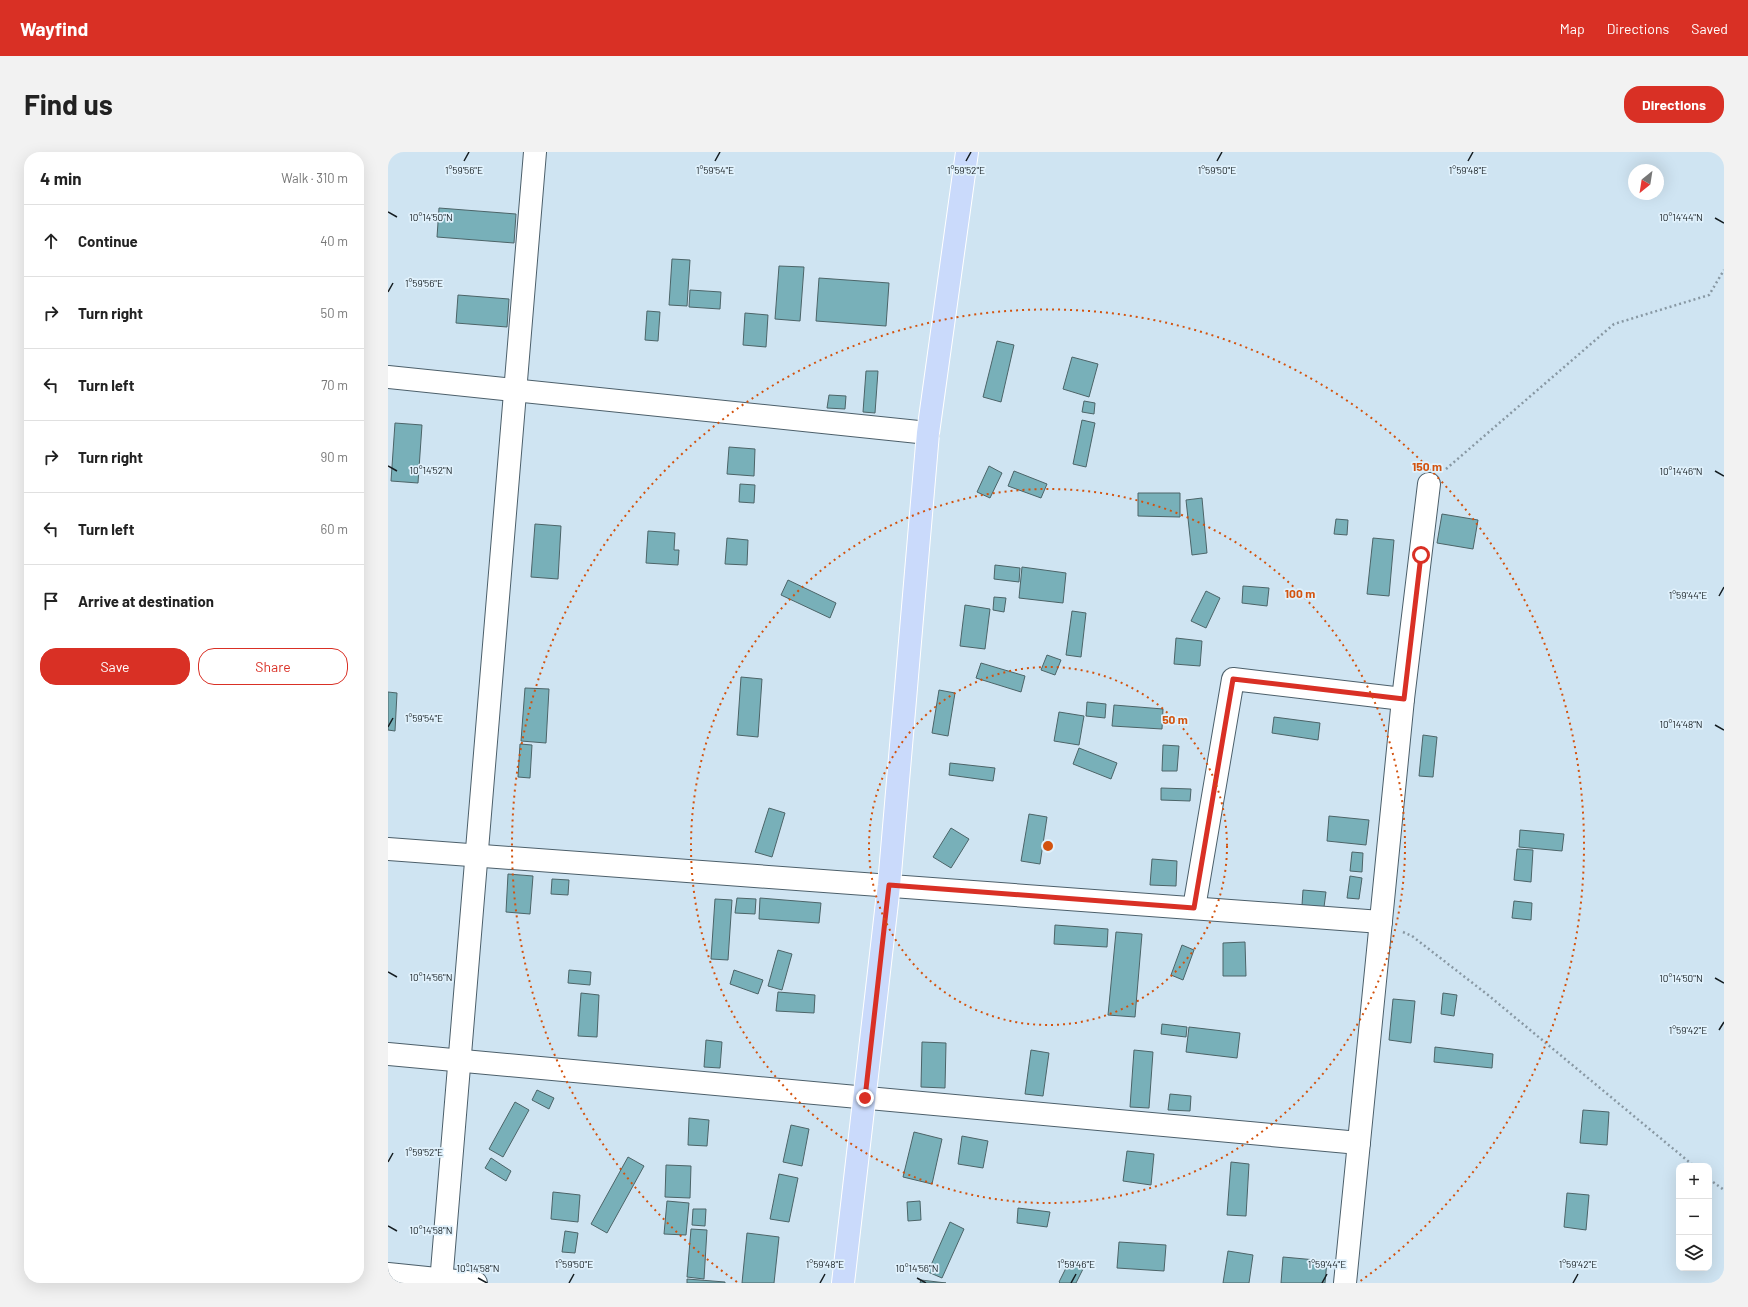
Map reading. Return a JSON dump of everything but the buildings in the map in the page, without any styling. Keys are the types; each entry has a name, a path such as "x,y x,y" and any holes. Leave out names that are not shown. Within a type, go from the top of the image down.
{"main road":[{"path":"843,1283 889,885 928,433 967,152"}],"street":[{"path":"441,1281 478,855 535,152"},
{"path":"388,377 928,433"},
{"path":"1344,1283 1404,699 1429,484"},
{"path":"1194,908 1233,679 1404,699"},
{"path":"388,849 1381,922"},
{"path":"388,1054 1359,1143"},
{"path":"388,1274 441,1281 476,1283"}],"path":[{"path":"1429,484 1614,324 1709,295 1724,270"},
{"path":"1381,922 1412,936 1424,945 1488,995 1690,1163"},
{"path":"1712,1181 1724,1190"}],"route":[{"path":"865,1098 889,885 1194,908 1233,679 1404,699 1421,555"}]}
